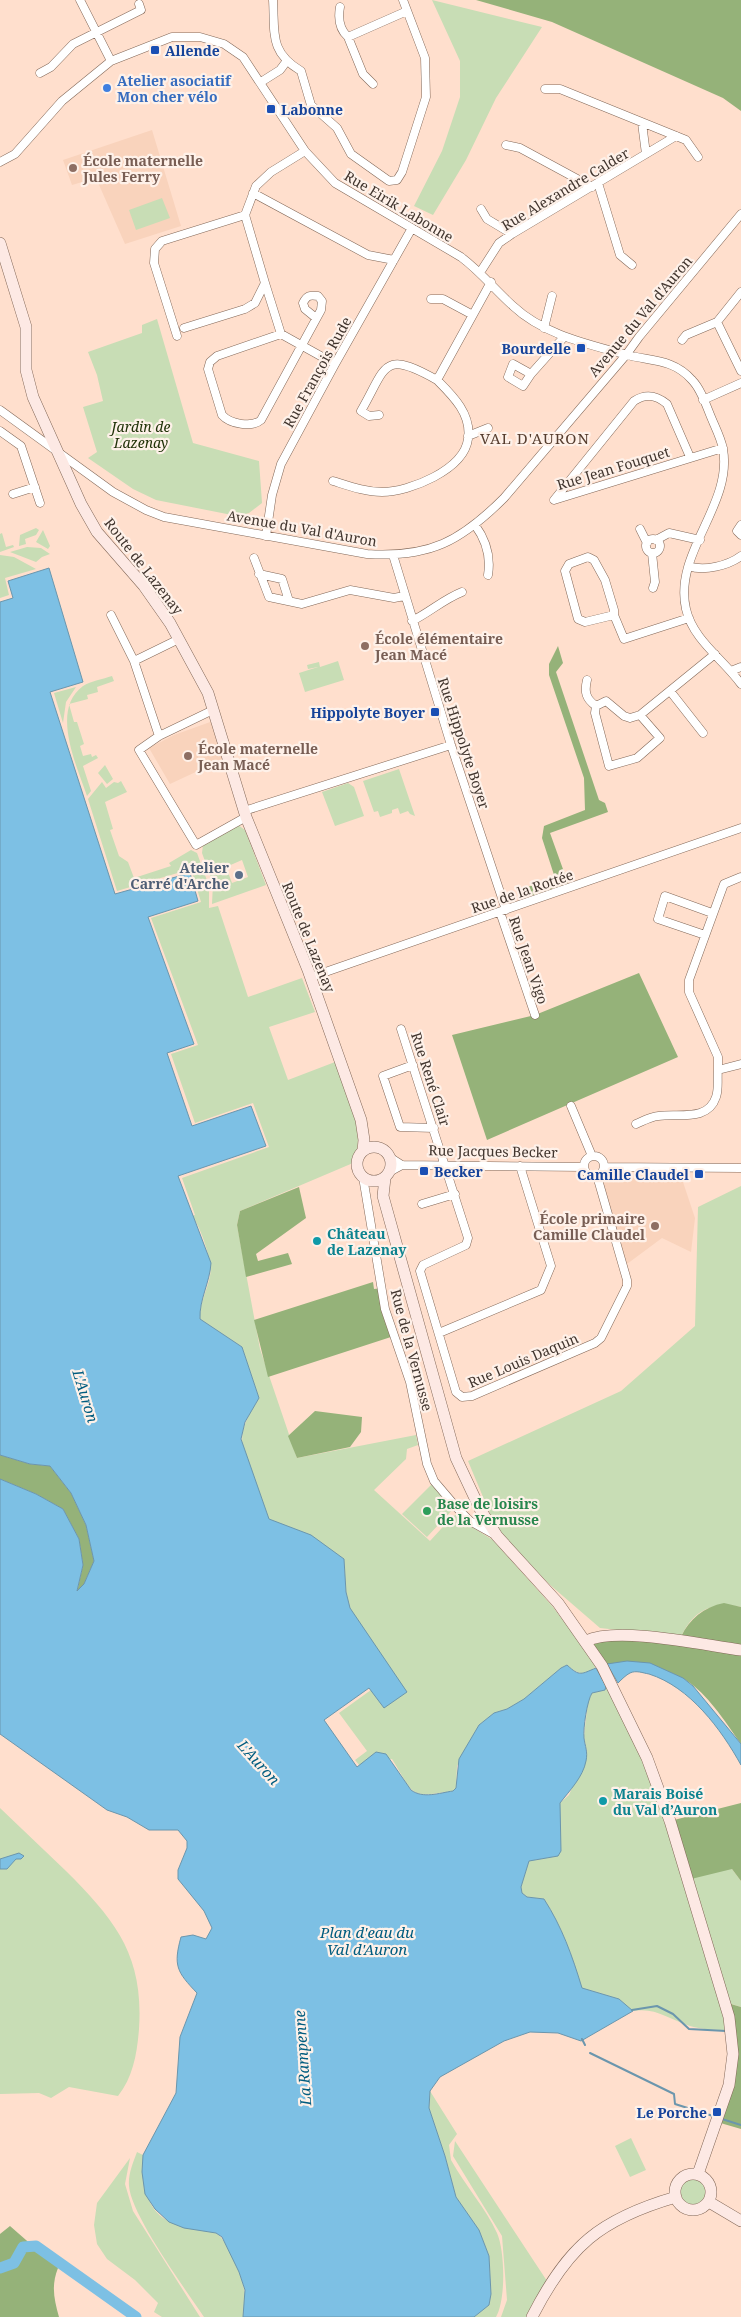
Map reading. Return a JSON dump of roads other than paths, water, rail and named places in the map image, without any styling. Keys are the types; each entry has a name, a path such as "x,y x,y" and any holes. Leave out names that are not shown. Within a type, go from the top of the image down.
{"street":[{"path":"80,0 111,61"},
{"path":"274,0 276,41 279,52 286,62 301,71 311,105 337,128 351,154 382,178 389,181 397,180 402,172 426,98 425,58 403,0"},
{"path":"40,73 51,67 73,44 141,10 139,4"},
{"path":"340,7 338,17 343,33 348,37 363,74 373,84"},
{"path":"348,37 407,11"},
{"name":"Rue Eirik Labonne","path":"0,162 20,149 62,101 111,61 172,37 200,37 224,44 243,57 305,151 335,183 461,257 481,271 514,307 544,328 564,337 626,355 672,364 694,381 704,400 723,448"},
{"path":"261,82 280,70 286,62"},
{"path":"545,89 560,89 686,140 698,157"},
{"name":"Rue Alexandre Calder","path":"642,123 646,154"},
{"name":"Rue Alexandre Calder","path":"481,271 499,243 512,234 676,136"},
{"path":"506,145 520,148 595,185 620,255 632,265"},
{"path":"305,151 271,172 256,186 244,215 281,334 335,364"},
{"path":"253,193 368,255 394,260"},
{"path":"481,209 487,219 512,234"},
{"name":"Avenue du Val d'Auron","path":"0,410 113,492 146,510 164,516 343,550 393,555 436,548 475,525 504,498 626,355 741,214"},
{"path":"177,336 154,263 156,249 162,242 244,215"},
{"name":"Rue François Rude","path":"266,536 272,495 281,464 412,228"},
{"name":"Route de Lazenay","path":"0,243 26,327 26,370 36,402 81,504 97,532 144,586 179,639 208,693 245,814 311,977 364,1129 376,1147"},
{"path":"437,380 471,314 491,282"},
{"path":"184,328 245,309 256,303 265,283"},
{"path":"682,340 686,335 717,322 741,292"},
{"path":"544,328 552,296"},
{"path":"432,299 443,299 471,314"},
{"path":"281,334 217,356 210,362 208,369 222,415 226,419 252,424 261,420 316,318"},
{"path":"717,322 741,371"},
{"path":"531,374 564,337"},
{"path":"333,481 362,490 382,492 411,488 426,482 448,467 460,456 468,436 466,422 458,401 437,380 408,365 391,365 383,371 361,412 369,416 379,415"},
{"path":"704,400 741,383"},
{"name":"Rue Jean Fouquet","path":"690,457 667,404 660,398 649,395 641,396 628,408 554,500 723,448"},
{"path":"468,436 488,428"},
{"path":"0,431 21,446 40,503"},
{"path":"723,448 724,461 721,482 689,566 685,593 689,618 696,632 741,684"},
{"path":"13,494 35,487"},
{"path":"475,525 485,542 490,563 488,576"},
{"path":"741,525 737,531 741,535"},
{"path":"640,529 647,543 647,549 652,553 655,582 653,588"},
{"path":"647,543 669,533 700,540"},
{"path":"652,553 659,548 656,540"},
{"name":"Rue Hippolyte Boyer","path":"393,555 404,596 503,911"},
{"path":"689,566 694,568 710,567 733,562 741,556"},
{"path":"254,558 269,597 302,604 350,590 394,598 404,596"},
{"path":"614,615 585,622 578,619 565,571 569,564 588,558 594,560 605,580 614,615 624,639 689,618"},
{"path":"259,574 282,579 288,601"},
{"path":"412,621 435,609 447,598 462,592"},
{"path":"111,615 134,661 159,736"},
{"path":"134,661 179,639"},
{"path":"596,706 606,701 624,716 630,718 640,716 715,654"},
{"path":"731,671 741,667"},
{"path":"587,680 585,689 588,700 596,706"},
{"path":"670,691 703,733"},
{"path":"596,706 595,713 609,766 637,758 660,738 640,716"},
{"path":"214,710 159,736 139,750 196,845 245,814 451,745"},
{"name":"Rue de la Rottée","path":"311,977 741,828"},
{"path":"636,1124 655,1116 695,1115 706,1111 713,1105 717,1096 718,1057 689,992 689,980 724,884 741,877"},
{"path":"705,935 658,919 665,896 712,913"},
{"name":"Rue Jean Vigo","path":"503,911 535,1015"},
{"name":"Rue René Clair","path":"401,1029 446,1166"},
{"path":"718,1070 741,1064"},
{"path":"413,1065 383,1076 400,1126 434,1128"},
{"path":"571,1106 592,1156 601,1159 604,1167"},
{"name":"Route de Lazenay","path":"363,1152 364,1129"},
{"path":"402,1165 391,1158 385,1151 376,1147 363,1152 357,1164 367,1179 383,1196 456,1458 480,1509 497,1536 558,1603 586,1641 613,1686 647,1758 670,1821 729,2017 733,2054 730,2080 719,2117 698,2174"},
{"path":"592,1156 587,1159 584,1167 588,1175 597,1176 604,1167"},
{"path":"383,1196 391,1158"},
{"name":"Rue Jacques Becker","path":"367,1179 388,1175 402,1165 584,1167"},
{"name":"Rue Louis Daquin","path":"446,1166 468,1243 423,1265 420,1271 456,1392 462,1397 481,1392 596,1343 601,1338 627,1286 628,1280 597,1176"},
{"path":"439,1333 542,1290 551,1266 520,1166"},
{"path":"604,1167 741,1168"},
{"name":"Rue de la Vernusse","path":"367,1179 385,1309 410,1382 427,1464 434,1481 466,1516 481,1528 497,1536"},
{"path":"422,1204 455,1194"},
{"path":"466,1516 475,1515 480,1509"},
{"path":"586,1641 608,1635 628,1634 741,1650"},
{"path":"698,2174 710,2185 709,2202 701,2208 690,2210 681,2205 676,2197 677,2184 686,2175 698,2174"},
{"path":"532,2317 555,2277 572,2254 596,2232 635,2209 676,2197"},
{"path":"709,2202 741,2220"}],"water":[{"name":"Plan d'eau du Val d'Auron","path":"49,568 83,682 50,692 115,894 190,873 198,901 148,917 194,1044 167,1053 192,1126 251,1106 266,1146 178,1176 211,1263 201,1305 200,1319 242,1347 259,1398 245,1422 241,1439 269,1519 311,1535 344,1559 346,1592 350,1608 407,1692 384,1708 369,1688 324,1720 357,1767 376,1752 386,1754 411,1790 416,1793 431,1795 453,1791 456,1788 459,1759 479,1725 494,1713 507,1709 524,1699 561,1668 567,1665 581,1673 596,1668 606,1686 605,1690 592,1693 590,1697 584,1728 586,1761 576,1783 560,1803 561,1851 558,1856 529,1861 521,1887 522,1893 527,1897 544,1899 566,1942 582,1988 619,1999 633,2011 581,2041 558,2033 530,2032 504,2041 440,2077 430,2091 429,2108 456,2197 479,2230 489,2256 491,2294 489,2305 474,2317 243,2317 245,2290 239,2272 222,2237 216,2233 184,2228 169,2222 155,2209 145,2194 142,2172 143,2155 176,2093 180,2037 197,1993 181,1974 178,1968 177,1955 181,1937 193,1935 206,1939 212,1928 204,1911 178,1879 178,1870 187,1848 187,1841 178,1830 149,1830 127,1817 107,1810 0,1734 0,1479 36,1494 63,1509 79,1539 83,1565 77,1591 84,1584 94,1561 86,1525 71,1493 50,1466 30,1464 0,1455 0,602 13,598 8,581"},
{"path":"627,1661 650,1663 683,1678 693,1686 741,1744 741,1765 714,1724 691,1699 678,1689 664,1680 637,1672 628,1674 618,1683 607,1664"},
{"path":"19,1853 24,1856 21,1859 16,1859 7,1869 0,1869 0,1859"}],"waterway":[{"path":"632,2010 657,2006 673,2014 689,2029 726,2031"},
{"path":"582,2039 585,2045"},
{"path":"590,2053 674,2094 675,2104 713,2116"},
{"path":"722,2119 741,2125"},
{"name":"La Rampenne","path":"0,2268 14,2263 23,2247 36,2246 136,2317"}],"place":[{"name":"Allende","path":"155,50"},
{"name":"Atelier asociatif Mon cher vélo","path":"107,88"},
{"name":"Labonne","path":"271,109"},
{"name":"École maternelle Jules Ferry","path":"73,168"},
{"name":"Bourdelle","path":"581,348"},
{"name":"École élémentaire Jean Macé","path":"365,646"},
{"name":"Hippolyte Boyer","path":"435,712"},
{"name":"École maternelle Jean Macé","path":"188,756"},
{"name":"Atelier Carré d'Arche","path":"239,875"},
{"name":"Becker","path":"424,1171"},
{"name":"Camille Claudel","path":"699,1174"},
{"name":"École primaire Camille Claudel","path":"655,1226"},
{"name":"Château de Lazenay","path":"317,1241"},
{"name":"Base de loisirs de la Vernusse","path":"427,1511"},
{"name":"Marais Boisé du Val d’Auron","path":"603,1801"},
{"name":"Le Porche","path":"717,2112"}],"district":[{"name":"VAL D'AURON","path":"535,438"}],"park label":[{"name":"Jardin de Lazenay","path":"141,434"}],"water label":[{"name":"L'Auron","path":"86,1396"},
{"name":"L'Auron","path":"259,1762"}]}
